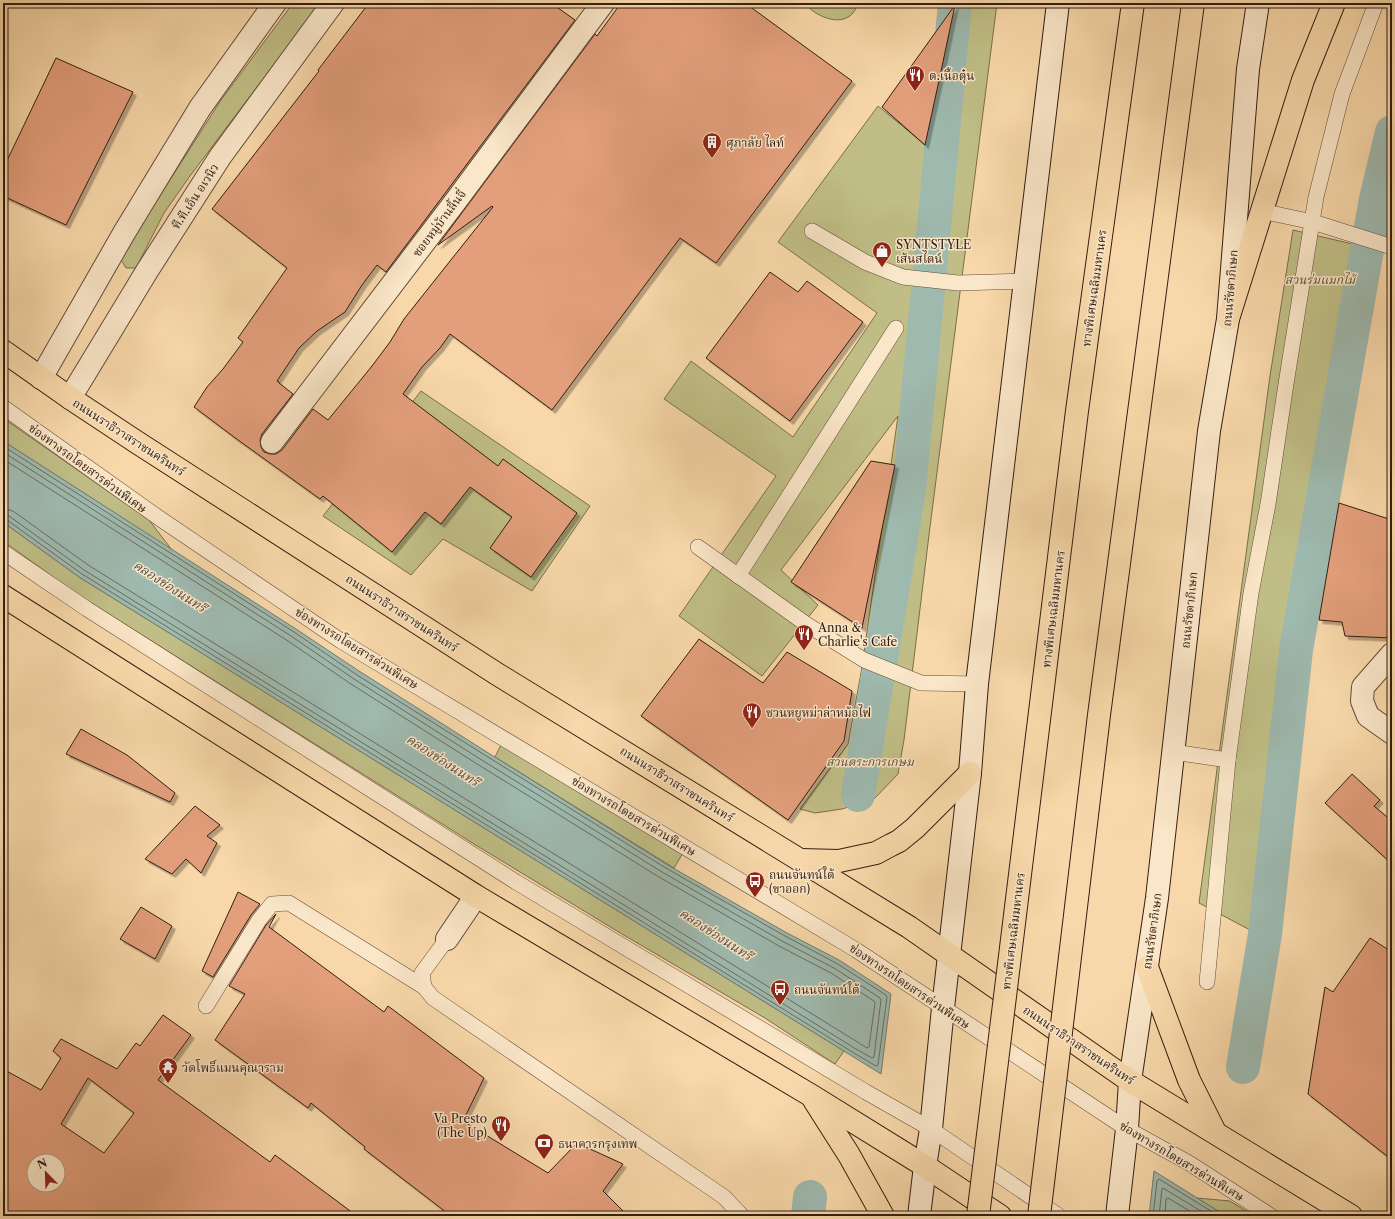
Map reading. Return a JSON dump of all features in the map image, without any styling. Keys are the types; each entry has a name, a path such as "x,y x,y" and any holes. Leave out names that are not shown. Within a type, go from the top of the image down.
{"main road":[{"path":"41,378 124,233 200,108 275,3"},
{"name":"ที.ที.เอ็น อเวนิว","path":"70,398 147,271 220,157 333,3"},
{"name":"ซอยหมู่บ้านลิ้นจี่","path":"272,442 455,202 603,3"},
{"path":"919,1216 931,1129 943,1008 970,773 977,684 1058,3"},
{"name":"ทางพิเศษเฉลิมมหานคร","path":"978,1216 1076,418 1133,3"},
{"path":"1039,1216 1100,708 1193,3"},
{"name":"ถนนรัชดาภิเษก","path":"1117,1216 1127,1129 1130,1080 1157,898 1209,431 1228,320 1248,69 1258,3"},
{"path":"1228,320 1303,80 1334,3"},
{"name":"ถนนนราธิวาสราชนครินทร์","path":"3,351 138,443 497,674 909,927 1130,1080 1351,1216"},
{"path":"3,596 476,896 812,1096 925,1166 1000,1216"},
{"path":"1392,654 1363,687 1362,701 1368,716 1392,733"},
{"path":"800,860 839,861 876,853 899,840 915,828 970,773"},
{"path":"448,939 476,896"},
{"path":"1147,968 1186,1073 1215,1132"},
{"path":"812,1096 849,1155 883,1216"}],"lane":[{"path":"1207,982 1228,760 1251,593 1268,504 1316,198 1342,94 1376,3"},
{"path":"1262,212 1312,222 1387,246"},
{"path":"812,231 865,262 903,277 958,283 1025,281"},
{"path":"738,576 896,328"},
{"name":"ช่องทางรถโดยสารด่วนพิเศษ","path":"3,407 158,518 341,641 797,913 884,967 943,1008 1127,1129 1189,1163 1271,1216"},
{"path":"698,547 806,624 864,660 885,670 921,683 977,684"},
{"path":"3,552 86,609 509,878 866,1092 931,1129 1059,1216"},
{"path":"1173,752 1228,760"},
{"path":"206,1006 259,920 272,904 289,903 424,987 433,998 724,1197 742,1216"},
{"path":"424,987 422,973 448,939"}],"green space":[{"path":"293,3 320,3 164,213 136,268 126,268 120,258 221,100"},
{"path":"805,3 859,3 853,13 847,18 834,20 814,12"},
{"name":"สวนตระการเกษม","path":"959,3 997,3 904,740 898,774 874,799 842,809 815,813 800,809 848,744 861,673 898,416 781,570 818,605 762,676 679,616 776,476 664,399 691,361 793,437 877,313 778,242 878,106 938,155"},
{"name":"สวนร่มแมกไม้","path":"1293,230 1361,246 1279,725 1252,931 1199,903 1270,376"},
{"path":"421,391 590,506 532,591 443,539 411,575 323,516"},
{"path":"3,418 149,520 172,550 3,441"},
{"path":"3,522 79,577 844,1051 835,1064 765,1018 622,934 474,844 80,596 3,541"},
{"path":"502,743 683,853 674,868 495,757"},
{"path":"1197,1198 1230,1201 1254,1216 1226,1216"}],"water":[{"name":"คลองช่องนนทรี","path":"3,441 359,671 666,864 787,933 839,960 891,994 881,1074 79,577 3,522"},
{"path":"1154,1171 1226,1216 1149,1216"}],"building":[{"path":"369,3 551,3 575,20 386,272 377,265 345,312 317,331 299,348 277,381 293,394 262,434 260,440 261,447 264,452 270,454 276,454 282,450 313,409 328,420 372,366 390,342 404,319 493,207 492,206 438,245 595,34 597,36 621,3 745,3 852,81 716,263 680,238 552,410 450,334 440,348 422,367 403,394 498,466 503,459 577,513 531,577 490,548 512,517 470,487 441,524 425,512 392,552 323,496 320,499 194,407 207,387 223,369 243,342 238,338 287,268 212,209 319,71 318,70"},
{"name":"ต.เนื้อตุ๋น","path":"955,5 940,76 925,145 882,107"},
{"path":"56,58 133,92 66,225 3,196 3,169"},
{"path":"770,272 798,292 807,281 863,322 790,421 706,358"},
{"path":"871,461 895,465 862,628 791,582"},
{"path":"1339,503 1392,520 1392,638 1345,636 1342,622 1319,620"},
{"name":"ชวนหยูหม่าล่าหม้อไฟ","path":"699,639 763,683 787,652 852,691 844,741 788,820 641,716"},
{"path":"81,729 127,755 175,793 170,802 66,754"},
{"path":"1352,774 1380,800 1374,806 1392,821 1392,864 1325,803"},
{"path":"195,806 220,825 207,836 217,843 201,873 186,859 172,874 145,859"},
{"path":"238,892 260,904 251,915 213,977 202,971"},
{"path":"141,907 172,926 155,959 120,939"},
{"path":"276,914 269,927 384,1012 388,1006 484,1078 463,1121 548,1173 577,1143 623,1164 603,1191 628,1216 451,1216 364,1149 365,1147 311,1103 308,1108 215,1040 245,994 229,986 266,925"},
{"path":"1370,938 1392,952 1392,1160 1308,1094 1325,987 1333,992"},
{"name":"วัดโพธิ์แมนคุณาราม","path":"163,1015 191,1035 158,1080 270,1162 275,1155 357,1216 3,1216 3,1069 41,1090 61,1058 53,1051 61,1039 117,1069 136,1043 140,1046","holes":["88,1078 134,1113 104,1153 61,1124"]}],"waterway":[{"path":"858,795 909,490 955,3"},
{"path":"1243,1067 1265,934 1296,650 1376,199 1392,132"},
{"path":"808,1216 810,1197"}],"place":[{"name":"ต.เนื้อตุ๋น","path":"915,92"},
{"name":"ศุภาลัย ไลท์","path":"712,159"},
{"name":"SYNTSTYLE เส้นสไตน์","path":"882,268"},
{"name":"Anna & Charlie's Cafe","path":"804,651"},
{"name":"ชวนหยูหม่าล่าหม้อไฟ","path":"752,729"},
{"name":"ถนนจันทน์ใต้ (ขาออก)","path":"755,898"},
{"name":"ถนนจันทน์ใต้","path":"780,1006"},
{"name":"วัดโพธิ์แมนคุณาราม","path":"168,1084"},
{"name":"Va Presto (The Up)","path":"501,1142"},
{"name":"ธนาคารกรุงเทพ","path":"544,1160"}]}
